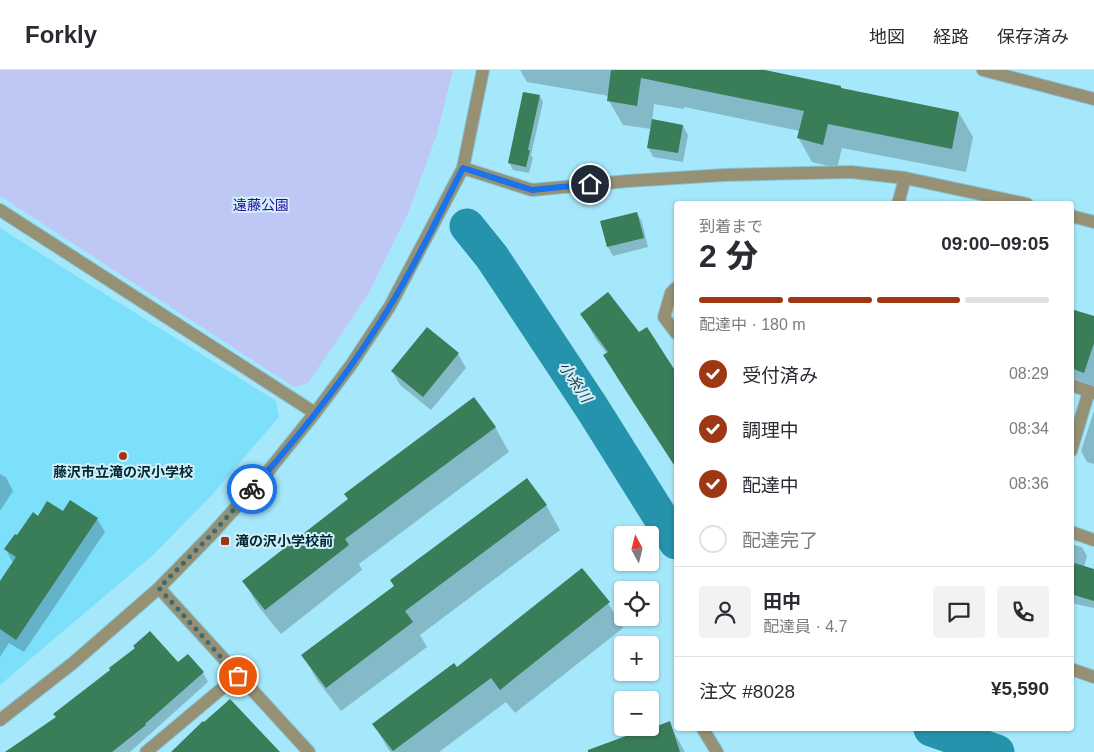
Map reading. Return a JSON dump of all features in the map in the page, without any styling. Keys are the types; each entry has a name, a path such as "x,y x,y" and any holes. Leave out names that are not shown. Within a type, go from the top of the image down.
{"street":[{"path":"0,720 73,663 159,588 229,515 264,475 315,413 351,365 390,306 463,168 483,70"},
{"path":"983,70 1094,99"},
{"path":"463,168 532,190 724,175 851,172 905,178 1013,201"},
{"path":"899,201 905,178"},
{"path":"0,210 315,413"},
{"path":"1074,217 1094,222"},
{"path":"674,290 671,293 664,317 674,330"},
{"path":"1074,386 1092,392 1074,443"},
{"path":"1074,533 1094,540"},
{"path":"159,588 305,751"},
{"path":"1074,671 1094,677"},
{"path":"146,752 238,676"},
{"path":"703,731 717,752"}],"shaded area":[{"name":"藤沢市立滝の沢小学校","path":"0,228 276,401 279,417 211,496 153,555 0,685"}],"green space":[{"name":"遠藤公園","path":"0,70 453,70 437,134 408,213 367,296 308,383 294,387 0,196"}],"building":[{"path":"611,70 765,70 841,86 841,88 959,112 952,149 828,124 823,145 797,138 804,111 641,78 637,106 607,101"},
{"path":"523,92 540,95 526,167 508,163"},
{"path":"652,119 683,125 678,153 647,148"},
{"path":"637,212 644,238 607,247 600,221"},
{"path":"608,292 639,332 647,327 674,369 674,465 603,355 608,352 580,314"},
{"path":"1074,310 1094,316 1094,343 1084,373 1074,369"},
{"path":"427,327 459,353 423,397 391,371"},
{"path":"474,397 496,427 345,539 349,545 265,610 242,581 348,499 344,494"},
{"path":"527,478 547,505 405,611 413,622 326,688 301,655 394,586 390,580"},
{"path":"70,500 98,518 16,640 0,629 0,581 16,557 4,549 15,534 17,535 33,512 38,516 47,501 63,511"},
{"path":"1074,563 1094,569 1094,601 1074,595"},
{"path":"582,568 610,602 500,690 491,678 393,751 372,724 454,663 457,667"},
{"path":"150,631 178,662 188,654 204,672 146,725 112,752 5,752 56,717 53,714 110,670 109,668 135,648 133,646"},
{"path":"230,699 280,752 171,752 203,721"},
{"path":"670,721 680,752 588,752 588,750 626,736 659,736 659,725"}],"waterway":[{"name":"小糸川","path":"467,226 492,257 592,408 674,539"},
{"name":"小糸川","path":"937,731 997,752"}],"way so far":[{"path":"238,676 159,588 211,535 252,489"}],"place":[{"name":"藤沢市立滝の沢小学校","path":"123,456"},
{"name":"滝の沢小学校前","path":"225,541"}],"route":[{"path":"252,489 315,413 351,365 390,306 463,168 532,190 590,184"}]}
